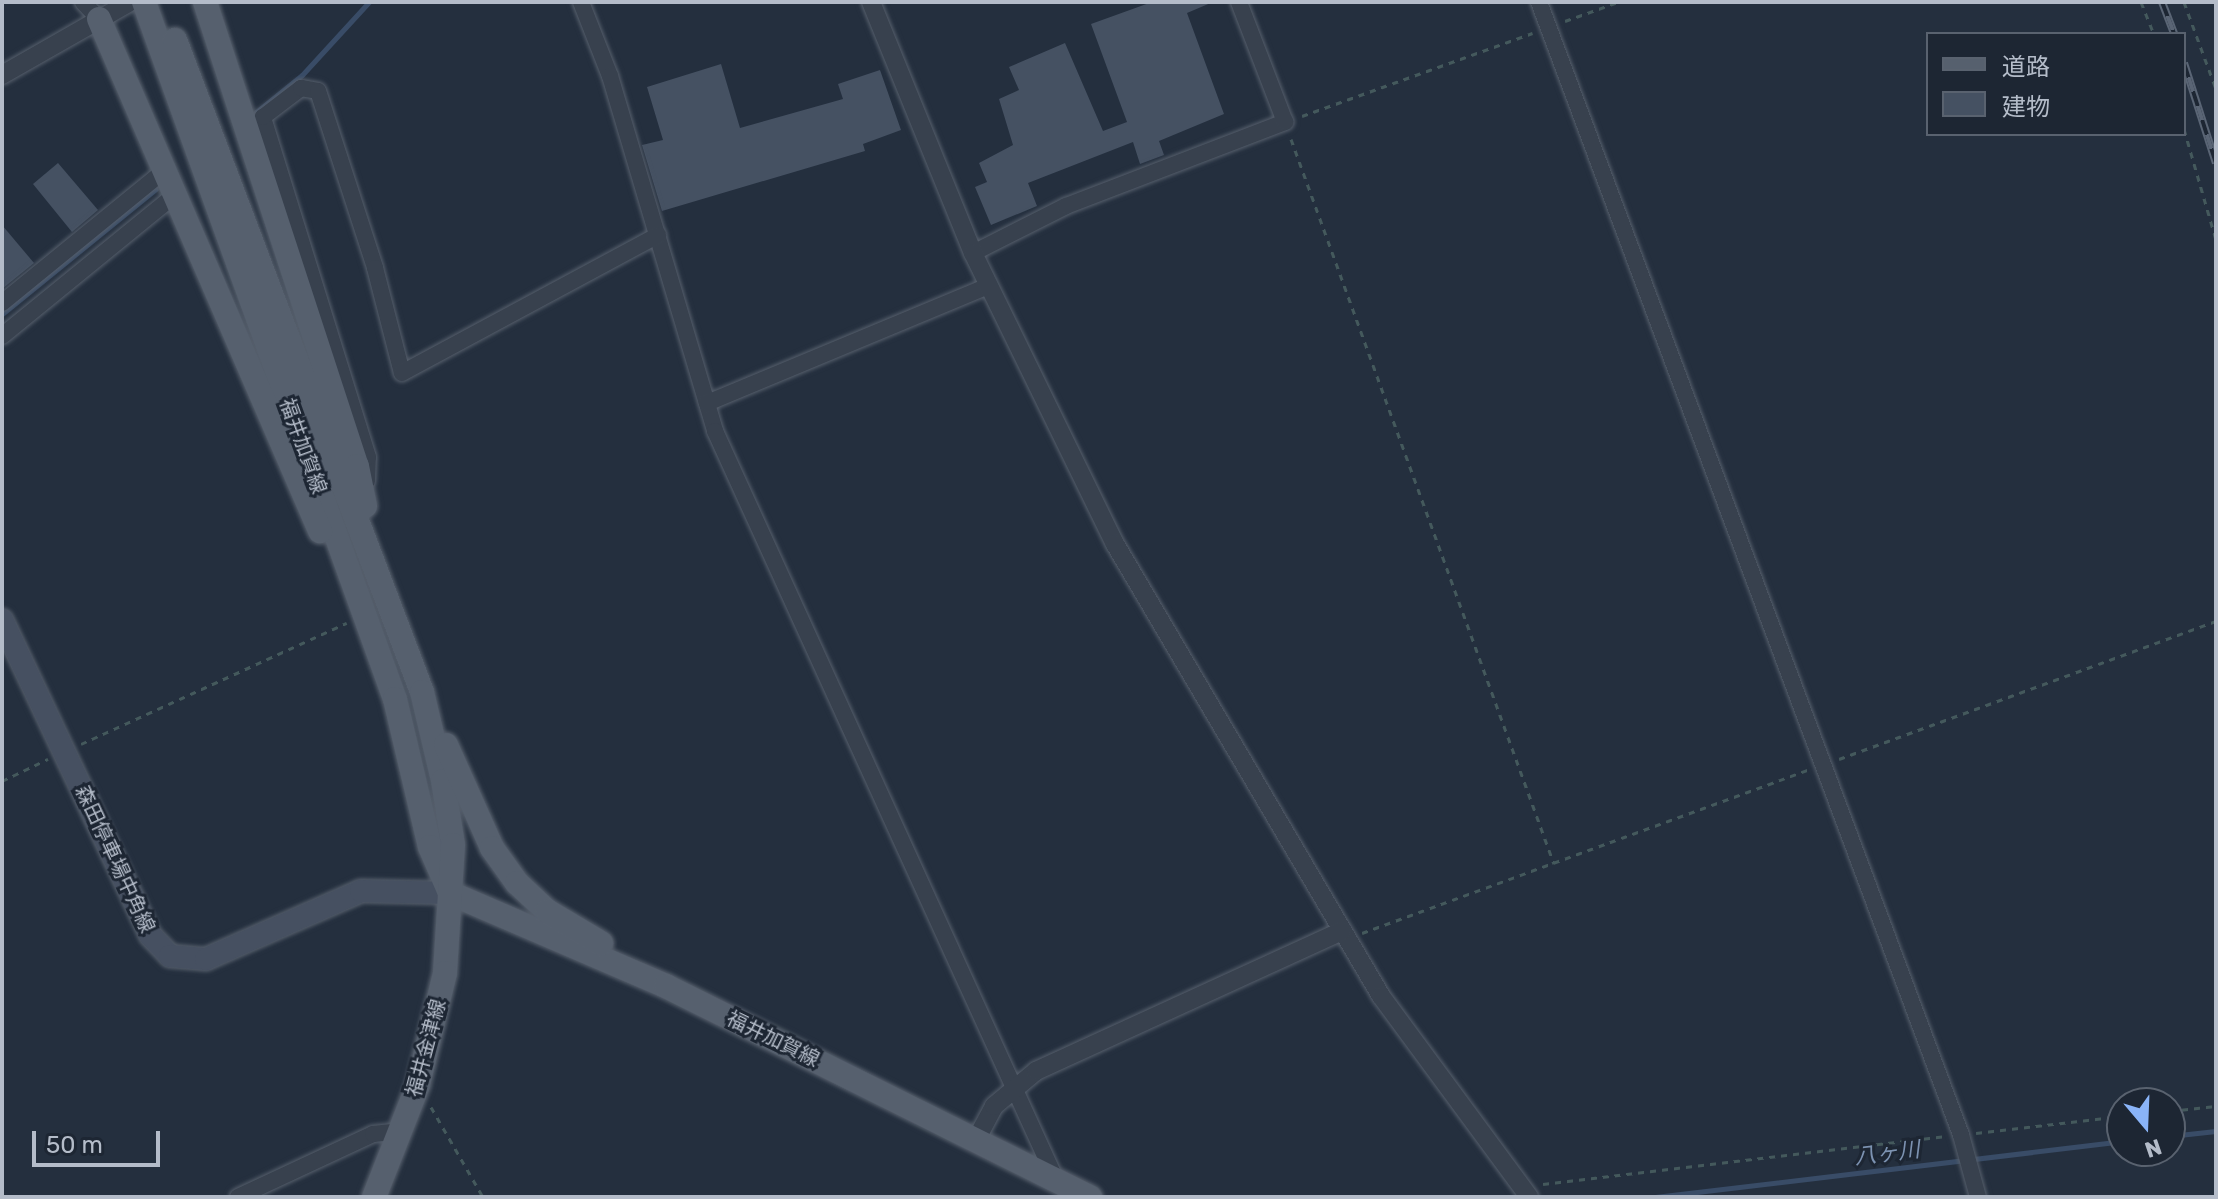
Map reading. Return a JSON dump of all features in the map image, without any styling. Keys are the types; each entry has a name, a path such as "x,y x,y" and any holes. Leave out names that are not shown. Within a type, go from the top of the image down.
{"main road":[{"name":"福井加賀線","path":"144,2 365,615 411,752 430,847 450,893 666,986 1090,1197"},
{"name":"福井加賀線","path":"161,2 422,692 453,845 450,893"},
{"path":"205,2 357,466 371,553"},
{"path":"91,11 165,170 302,495 348,573"},
{"name":"森田停車場中角線","path":"2,620 150,935 177,958 206,959 361,891 450,893"},
{"path":"422,692 492,848 517,883 547,911 666,986"},
{"name":"福井金津線","path":"374,1197 418,1085 445,973 450,893"}],"street":[{"path":"581,2 610,76 707,403 1056,1180"},
{"path":"871,2 973,253 1115,544 1344,934 1453,1098 1527,1195"},
{"path":"973,253 1066,206 1285,122 1239,2"},
{"path":"1539,2 1961,1135 1978,1197"},
{"path":"2,75 91,11 128,3"},
{"path":"365,506 368,457 263,117 301,88 318,91 367,240 402,373 658,235"},
{"path":"2,303 165,170"},
{"path":"2,336 175,195"},
{"path":"707,403 988,286"},
{"path":"976,1140 994,1106 1036,1071 1344,934"},
{"path":"238,1197 373,1134 400,1131"}],"path":[{"path":"1554,864 1285,122 1618,2"},
{"path":"2141,2 2153,32"},
{"path":"2184,2 2216,89"},
{"path":"2186,136 2216,240"},
{"path":"2,781 365,615"},
{"path":"1344,934 1554,864 2216,621"},
{"path":"418,1085 483,1197"},
{"path":"2186,1109 2216,1106"},
{"path":"1527,1195 1540,1184 2106,1118"}],"building":[{"path":"1152,2 1213,2 1187,13 1224,114 1159,141 1164,155 1140,164 1133,142 1028,183 1037,206 991,225 975,187 987,182 979,163 1013,145 999,99 1019,90 1009,67 1065,43 1103,131 1127,122 1091,24"},
{"path":"721,64 740,128 843,99 838,84 880,70 901,130 863,144 865,151 662,211 642,145 663,140 647,87"},
{"path":"58,163 98,210 72,232 33,184"},
{"path":"2,225 34,263 2,289"}],"waterway":[{"path":"255,113 302,75 369,2"},
{"path":"2,314 156,189"},
{"name":"八ヶ川","path":"2186,1134 2216,1131"},
{"name":"八ヶ川","path":"1655,1197 2106,1143"}],"railway":[{"path":"2162,2 2173,32"},
{"path":"2186,69 2216,163"}]}
